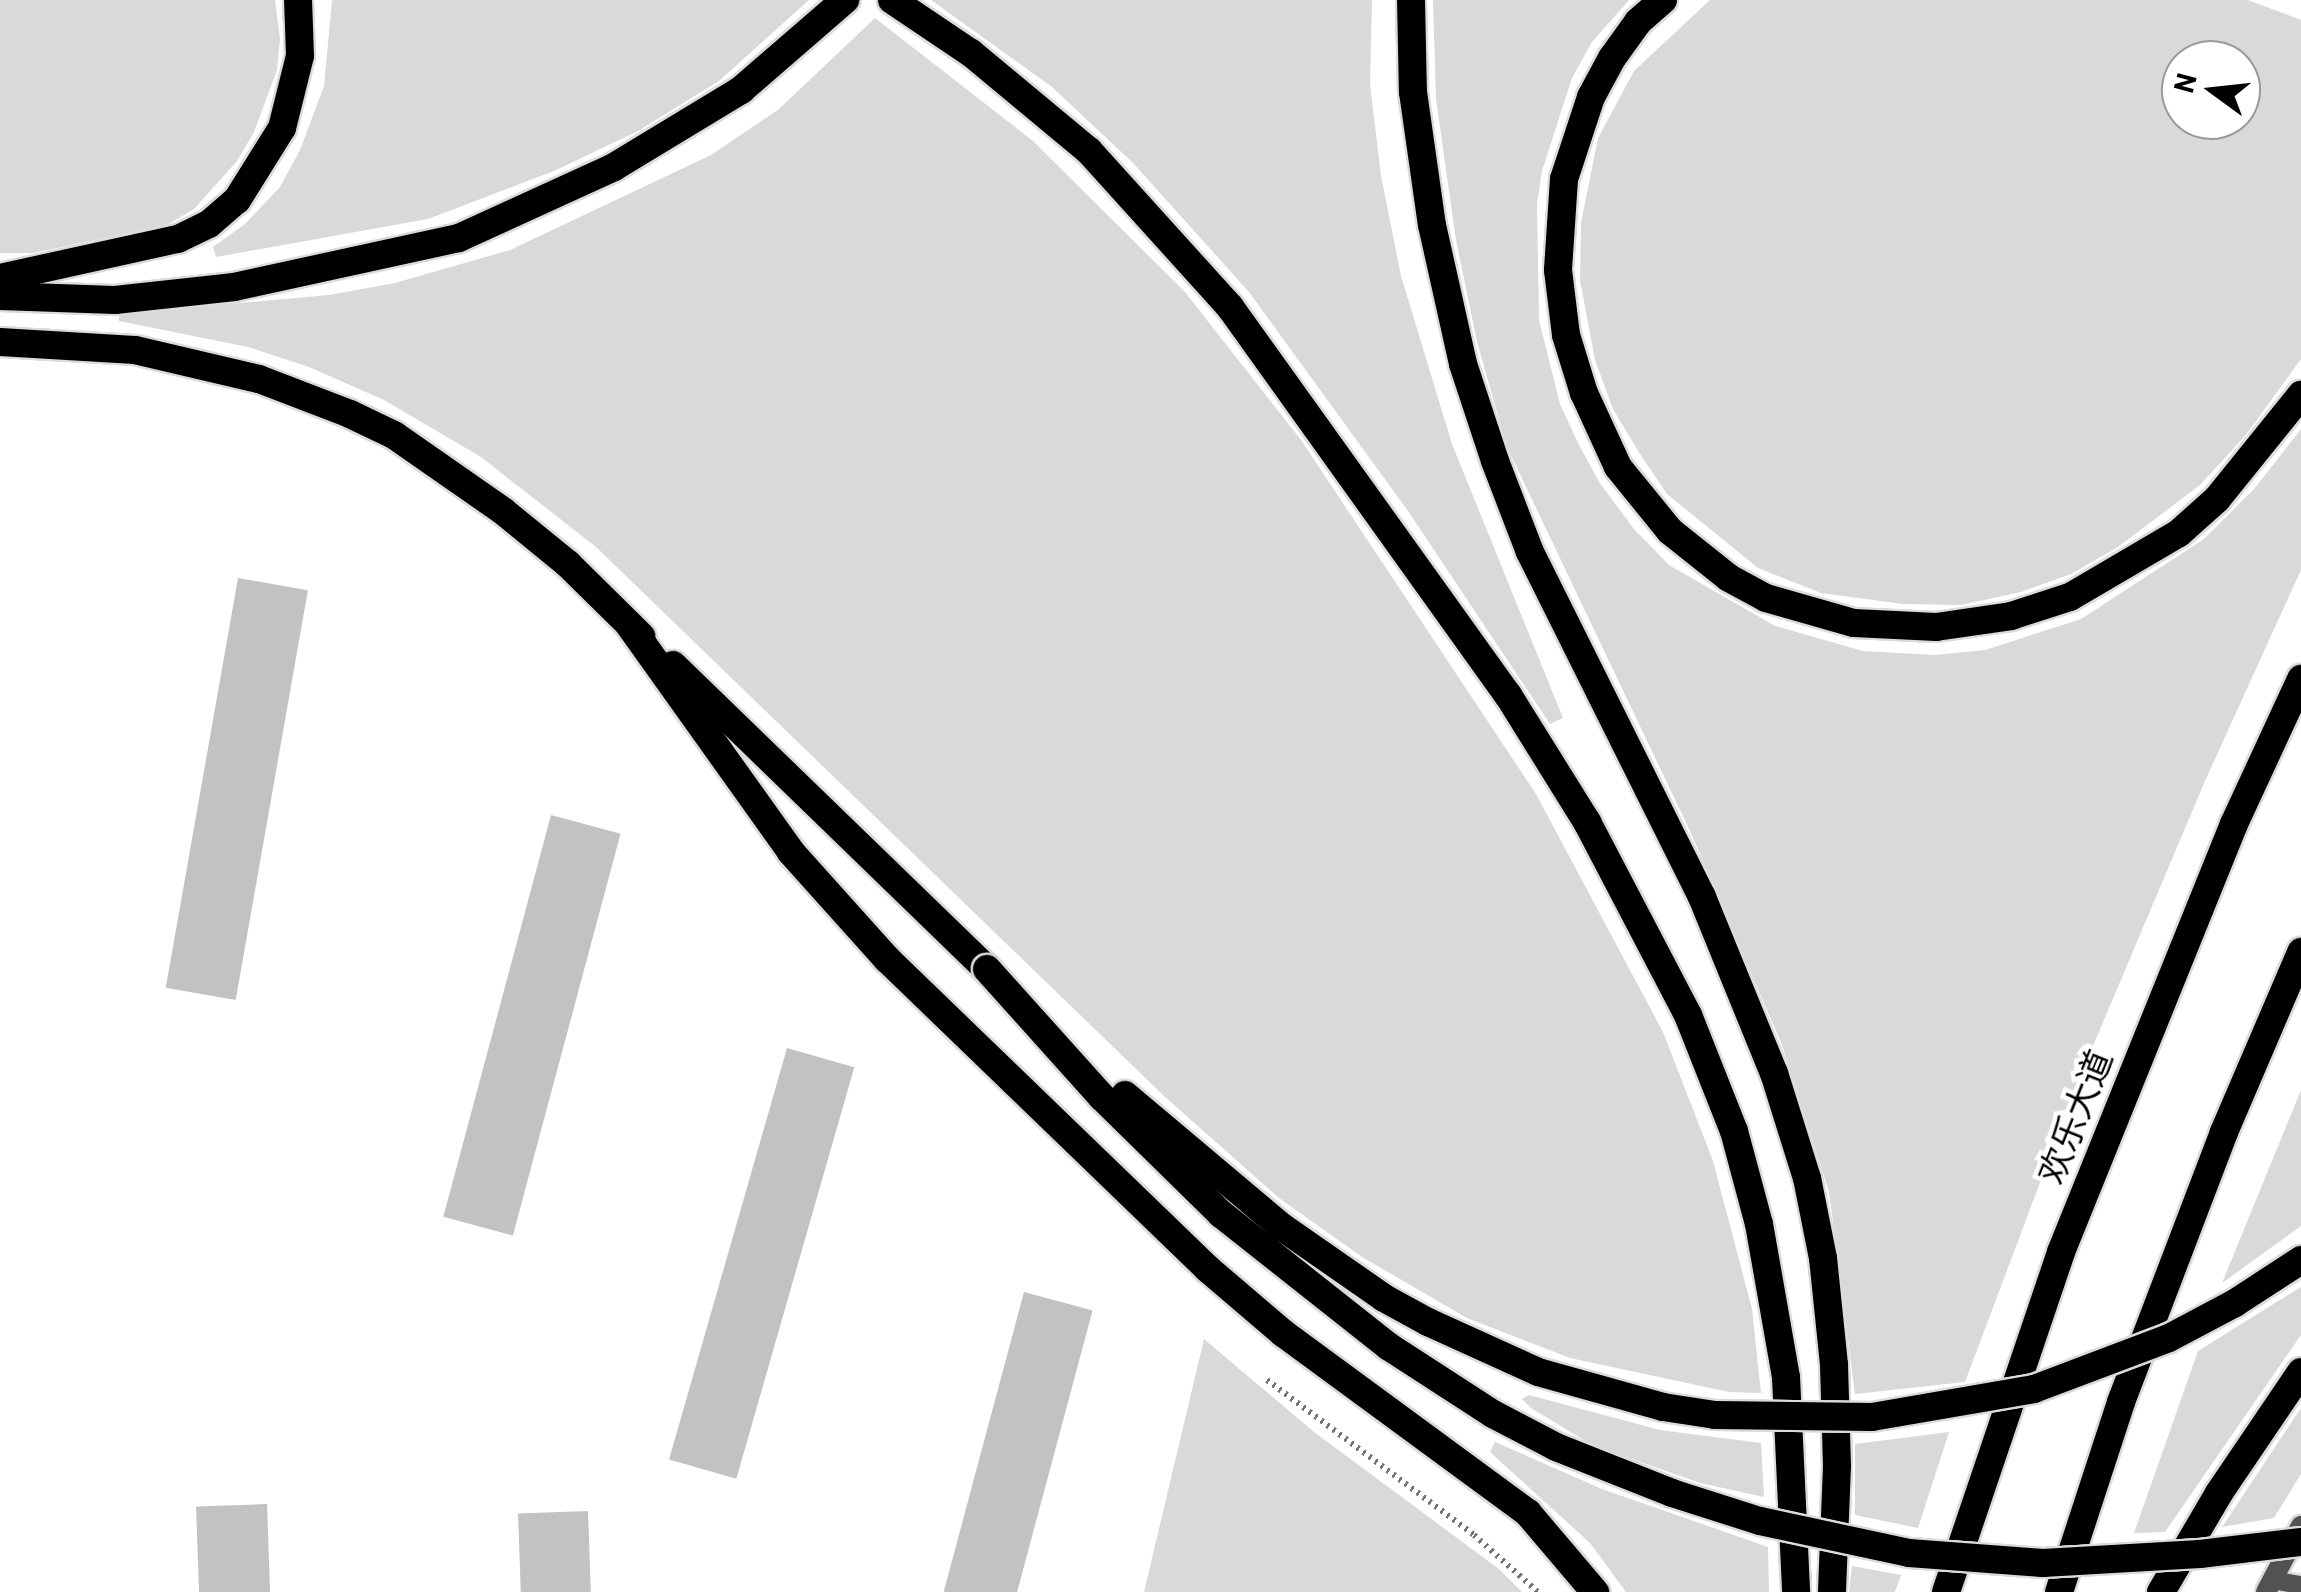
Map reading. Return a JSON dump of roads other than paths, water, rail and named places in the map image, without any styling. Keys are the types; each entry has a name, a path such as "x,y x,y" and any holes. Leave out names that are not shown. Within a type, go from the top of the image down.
{"highway":[{"path":"0,278 178,239 208,224 237,200 282,128 300,56 298,0"},
{"path":"0,296 115,300 234,287 459,238 614,167 741,90 846,0"},
{"path":"892,0 1022,95 1088,152 1162,228 1230,307 1508,696 1587,822 1688,1015 1734,1131 1774,1292 1786,1377 1796,1592"},
{"path":"1411,0 1412,92 1432,225 1464,364 1495,460 1530,552 1702,898 1774,1073 1807,1178 1823,1258 1834,1365 1832,1592"},
{"path":"1663,0 1638,22 1612,58 1591,97 1564,178 1558,241 1564,318 1598,428 1646,505 1698,556 1728,578 1766,598 1854,623 1936,628 1975,624 2070,597 2179,533 2217,499 2301,395"},
{"path":"0,342 136,350 259,379 394,435 503,511 568,564 987,970 1241,1194 1384,1298 1538,1372 1663,1408 1770,1419 1854,1418 2034,1390 2169,1338 2235,1303 2301,1260"},
{"path":"630,626 750,796 849,920 1160,1225 1283,1334 1528,1513 1595,1592"},
{"name":"欢乐大道","path":"1946,1592 2060,1252 2192,926 2301,679"},
{"path":"2059,1592 2120,1402 2224,1132 2301,952"},
{"path":"987,970 1102,1097 1221,1214 1388,1346 1478,1405 1556,1448 1760,1522 1908,1553 2043,1562 2200,1554 2301,1542"},
{"path":"2160,1592 2219,1493 2301,1372"}],"street":[{"path":"2269,1586 2301,1526"}],"lane":[{"path":"2269,1586 2301,1585"}]}
